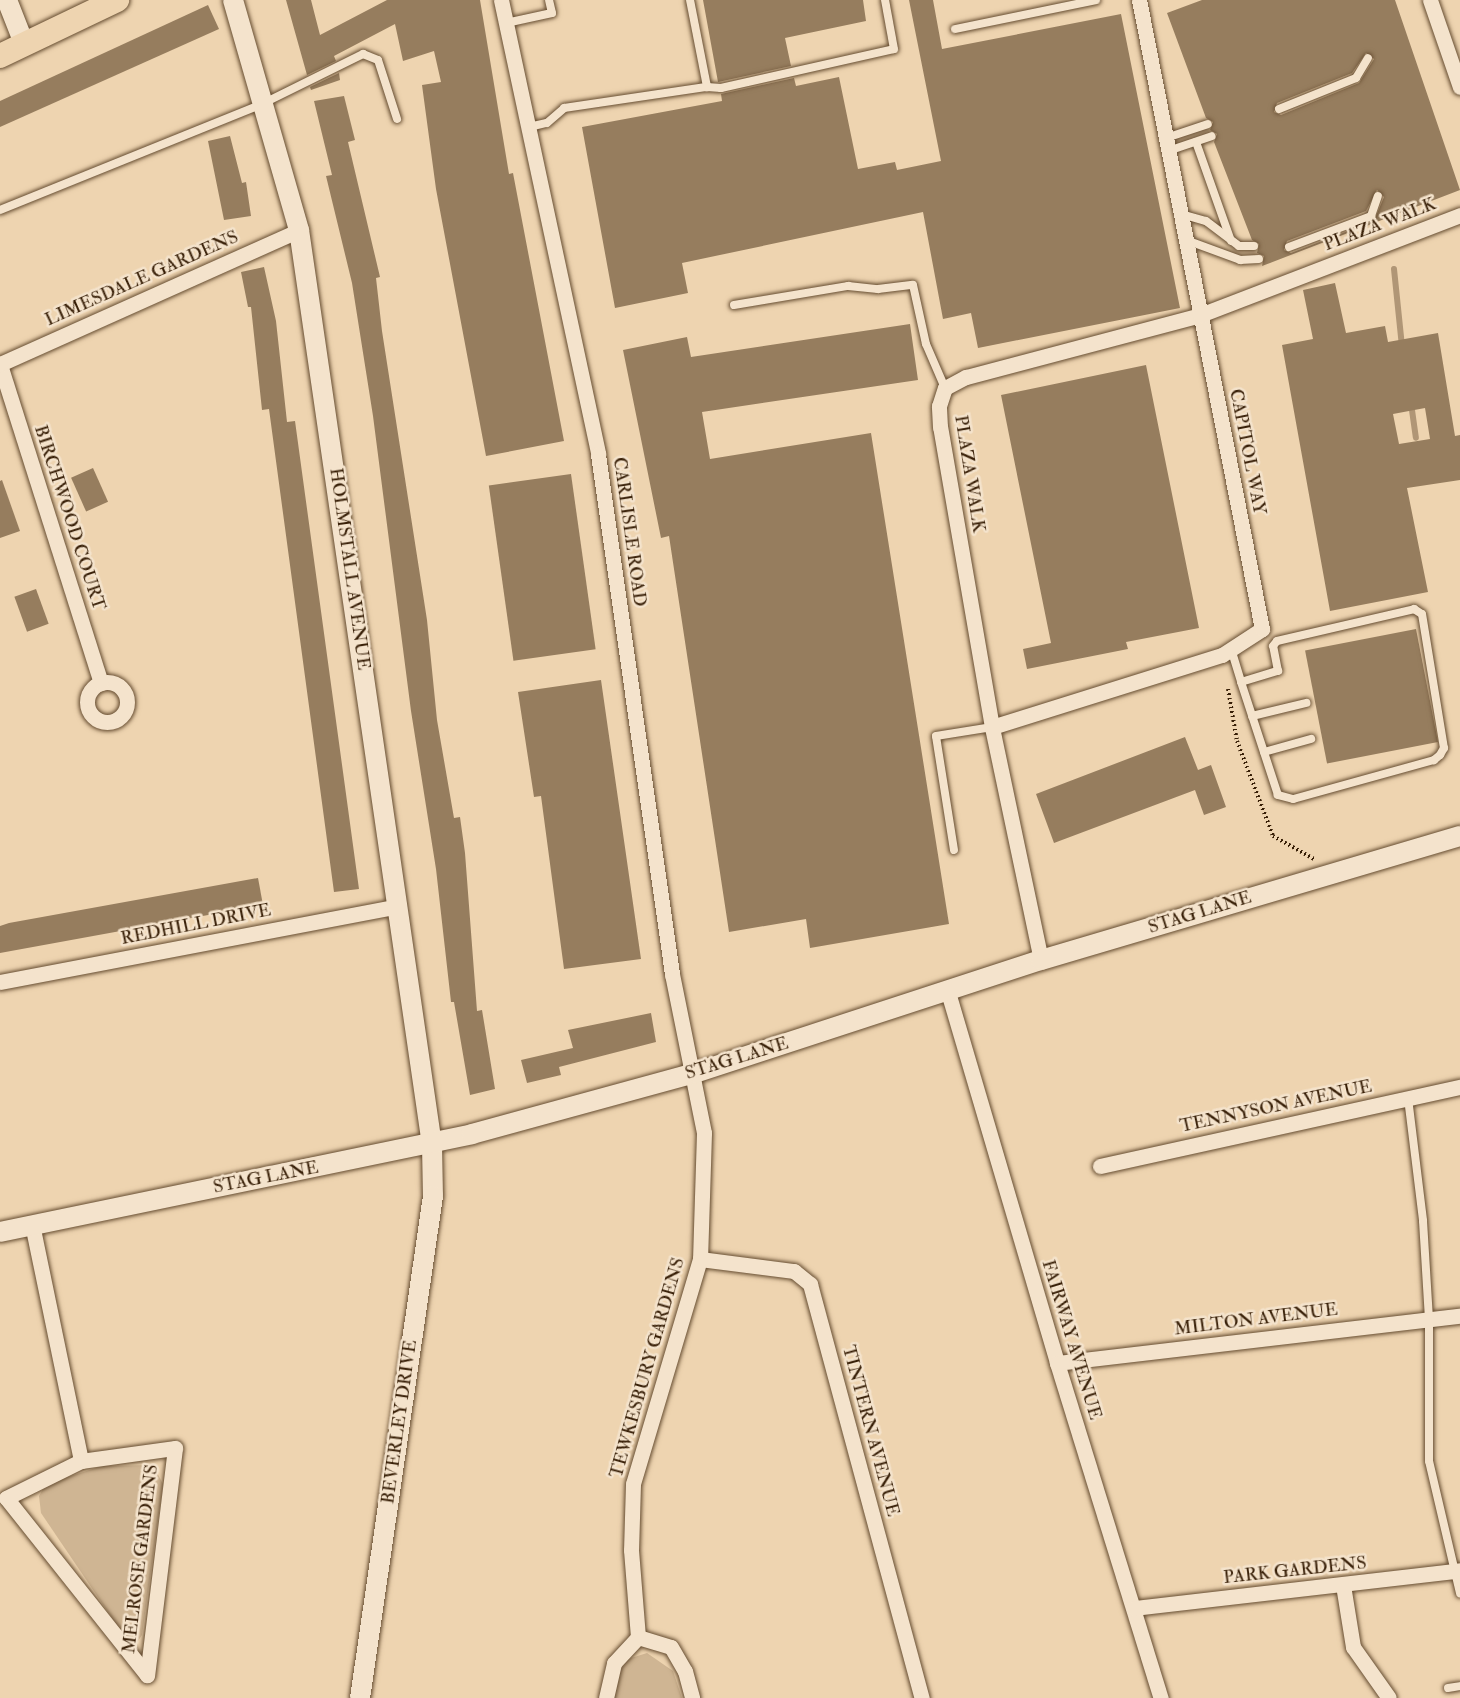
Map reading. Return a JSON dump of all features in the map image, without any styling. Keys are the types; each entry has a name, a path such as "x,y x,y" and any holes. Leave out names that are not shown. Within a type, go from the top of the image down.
{"main road":[{"path":"0,56 117,0"}],"street":[{"path":"7,0 25,45"},
{"name":"HOLMSTALL AVENUE","path":"233,0 299,230 432,1145"},
{"name":"CARLISLE ROAD","path":"501,0 598,454 672,974 695,1073"},
{"name":"CAPITOL WAY","path":"992,727 1232,652 1262,629 1139,0"},
{"path":"1430,0 1460,87"},
{"name":"PLAZA WALK","path":"1041,960 992,727 940,427 939,406 945,388 966,376 1200,315 1460,215"},
{"name":"LIMESDALE GARDENS","path":"0,364 299,230"},
{"name":"BIRCHWOOD COURT","path":"0,364 101,683"},
{"name":"STAG LANE","path":"0,1232 432,1145 695,1073 1041,960 1460,836"},
{"name":"REDHILL DRIVE","path":"0,982 399,906"},
{"name":"FAIRWAY AVENUE","path":"948,992 1057,1363 1161,1698"},
{"name":"TEWKESBURY GARDENS","path":"638,1637 631,1550 633,1484 700,1259 704,1133 695,1073"},
{"name":"TENNYSON AVENUE","path":"1100,1166 1460,1087"},
{"name":"BEVERLEY DRIVE","path":"360,1698 433,1196 432,1145"},
{"path":"32,1224 81,1461"},
{"name":"TINTERN AVENUE","path":"700,1259 794,1271 810,1284 922,1698"},
{"name":"MILTON AVENUE","path":"1057,1363 1460,1316"},
{"name":"MELROSE GARDENS","path":"175,1448 147,1675 6,1498 81,1461 175,1448"},
{"name":"PARK GARDENS","path":"1134,1608 1458,1570"},
{"path":"1342,1585 1353,1647 1389,1698"},
{"path":"606,1698 614,1663 638,1637 671,1647 685,1671 692,1698"}],"lane":[{"path":"506,23 552,13 549,0"},
{"path":"690,0 707,87"},
{"path":"529,127 547,123 564,108 707,87 721,88 894,49 885,0"},
{"path":"954,29 1096,0"},
{"path":"0,210 262,104 363,54 378,60 397,119"},
{"path":"1279,109 1356,78 1368,58"},
{"path":"1167,144 1208,124"},
{"path":"1167,144 1196,142 1212,136"},
{"path":"1196,142 1231,241"},
{"path":"1289,247 1371,216 1378,196"},
{"path":"1180,213 1206,221 1239,246 1254,246"},
{"path":"1186,240 1240,260 1259,259"},
{"path":"734,304 848,286 878,289 913,285 926,344 945,388"},
{"path":"1232,652 1278,795 1293,799 1434,760 1444,748 1422,614 1414,609 1277,641 1274,646 1278,671 1242,682"},
{"path":"1252,716 1306,703"},
{"path":"954,850 936,736 992,727"},
{"path":"1264,752 1311,738"},
{"path":"1407,1098 1423,1221 1429,1319 1429,1461 1458,1570 1460,1593"},
{"path":"1448,1688 1460,1686"}],"shaded area":[{"path":"153,1465 163,1484 142,1635 136,1644 129,1643 41,1513 39,1496 46,1484 102,1466"},
{"path":"647,1653 673,1671 682,1698 614,1698 618,1674 628,1659"}],"building":[{"path":"286,0 311,0 320,35 387,0 480,0 509,174 513,173 564,441 486,456 436,189 422,85 441,82 434,51 403,61 395,24 334,56 336,61 307,75"},
{"path":"703,0 863,0 866,21 785,38 791,66 718,82"},
{"path":"909,0 933,0 942,49 1121,14 1180,308 978,348 971,313 943,319 923,212 682,263 688,293 615,308 582,127 722,101 721,94 794,78 796,86 839,77 858,169 895,162 897,170 941,161"},
{"path":"1202,0 1395,0 1460,190 1262,266 1264,256 1257,253 1259,244 1252,240 1214,142 1217,134 1210,130 1213,122 1206,118 1167,13","holes":["1366,53 1374,59 1359,83 1281,115 1274,112 1277,103 1352,73","1377,190 1384,197 1374,221 1291,253 1284,250 1287,241 1366,211"]},
{"path":"208,5 219,29 0,127 0,101"},
{"path":"339,73 340,80 311,90 310,87"},
{"path":"344,96 355,140 348,142 380,277 376,278 382,331 427,620 437,720 454,818 460,817 465,853 477,1011 482,1010 495,1089 470,1095 454,1002 451,1002 436,869 411,711 373,416 352,283 326,176 332,175 314,101"},
{"path":"230,136 242,183 246,182 251,216 224,220 208,141"},
{"path":"264,267 276,321 287,422 295,421 359,889 334,892 269,409 262,410 251,307 248,307 241,272"},
{"path":"1335,283 1346,333 1385,326 1388,342 1438,333 1455,436 1460,435 1460,480 1407,488 1428,592 1330,611 1282,345 1313,339 1303,290","holes":["1425,408 1430,439 1399,444 1393,414"]},
{"path":"910,324 918,380 702,412 710,459 871,433 949,924 810,948 806,919 729,932 669,536 661,538 623,350 687,337 691,357"},
{"path":"1146,365 1199,628 1126,642 1128,649 1027,669 1023,649 1051,643 1001,395"},
{"path":"93,468 108,502 86,512 71,478"},
{"path":"571,474 596,649 513,661 489,486"},
{"path":"2,480 20,531 0,538 0,481"},
{"path":"36,589 49,624 27,632 14,597"},
{"path":"1416,629 1438,742 1327,763 1305,651"},
{"path":"601,680 641,959 564,969 541,796 534,797 518,692"},
{"path":"1185,737 1198,770 1211,765 1226,807 1204,815 1195,790 1054,843 1036,794"},
{"path":"258,878 263,905 0,953 0,926 9,923"},
{"path":"651,1013 656,1042 559,1067 561,1075 527,1083 521,1060 573,1048 568,1030"}],"waterway":[{"path":"1394,269 1402,346"},
{"path":"1411,403 1416,438"}]}
